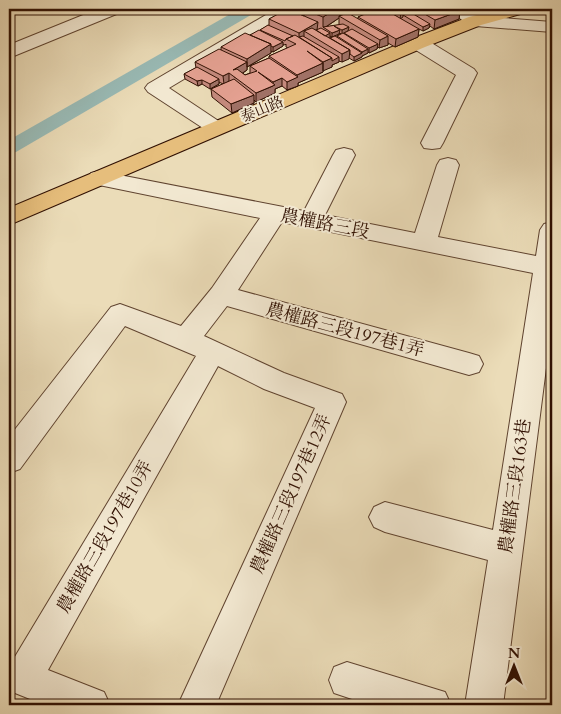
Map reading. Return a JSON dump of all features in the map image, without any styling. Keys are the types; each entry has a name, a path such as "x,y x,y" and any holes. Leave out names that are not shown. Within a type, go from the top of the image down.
{"main road":[{"name":"泰山路","path":"9,217 418,43 474,21 518,9"}],"street":[{"path":"9,52 113,9"},
{"path":"216,128 155,88 288,9"},
{"path":"456,9 474,21 552,27"},
{"path":"418,43 467,73 432,143"},
{"path":"310,221 344,155"},
{"path":"424,243 448,165"},
{"name":"農權路三段","path":"99,178 549,267"},
{"path":"9,460 120,314 199,345 221,295 275,214"},
{"name":"農權路三段163巷","path":"484,705 549,267 552,230"},
{"name":"農權路三段197巷1弄","path":"221,295 469,364"},
{"name":"農權路三段197巷10弄","path":"67,701 23,678 199,345"},
{"name":"農權路三段197巷12弄","path":"197,705 332,402 274,381 199,345"},
{"path":"385,517 506,549"},
{"path":"347,680 432,705"}],"building":[{"path":"287,9 318,22 299,33 269,19"},
{"path":"289,9 306,9 304,16"},
{"path":"306,9 336,9 323,17"},
{"path":"377,9 384,9 419,29 396,39 358,17"},
{"path":"416,9 457,9 460,11 435,20"},
{"path":"410,12 430,24 423,27 403,15"},
{"path":"348,13 388,36 380,40 339,16"},
{"path":"343,24 349,27 342,30 334,26 340,30 332,33 323,27"},
{"path":"268,25 293,36 285,41 260,30"},
{"path":"312,28 350,50 342,54 304,31"},
{"path":"321,28 330,33 325,36 316,30"},
{"path":"352,29 378,44 369,48 344,33"},
{"path":"259,30 283,42 273,47 271,44 250,35"},
{"path":"245,33 271,44 247,59 221,47"},
{"path":"343,33 368,49 362,52 337,36"},
{"path":"295,35 332,58 323,62 307,51 323,63 297,75 269,56 296,44 286,39"},
{"path":"303,36 339,57 332,61 332,58 299,37"},
{"path":"335,36 362,53 354,57 350,54 350,50 330,38"},
{"path":"219,49 247,62 233,70 237,69 245,75 257,71 250,66 269,58 298,77 287,82 282,78 273,82 258,72 275,85 256,93 229,73 223,76 195,62"},
{"path":"197,67 219,79 210,84 202,80 197,81 184,74"},
{"path":"234,79 254,95 231,104 211,89"}],"waterway":[{"path":"9,148 250,9"}]}
